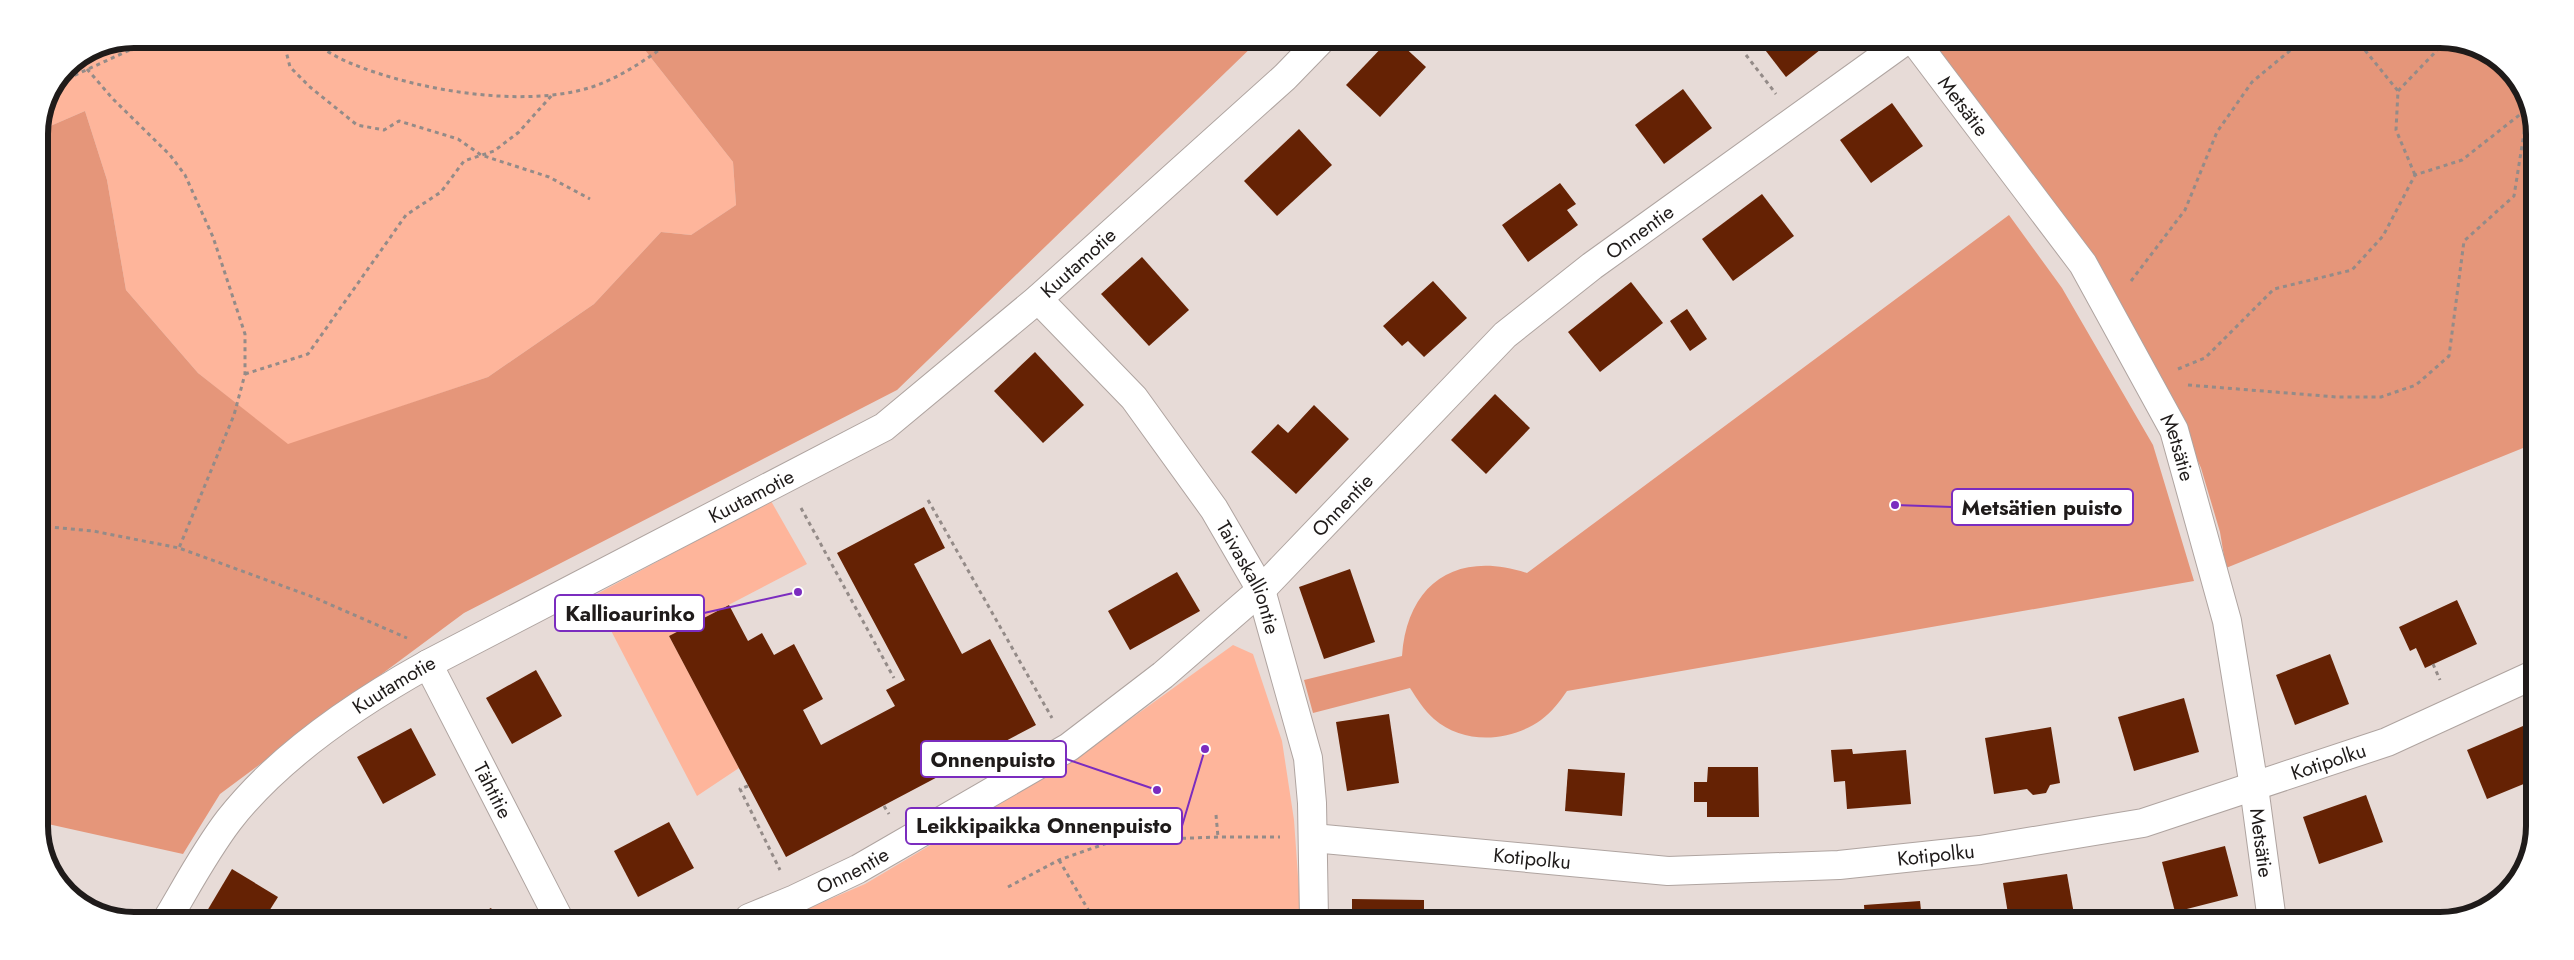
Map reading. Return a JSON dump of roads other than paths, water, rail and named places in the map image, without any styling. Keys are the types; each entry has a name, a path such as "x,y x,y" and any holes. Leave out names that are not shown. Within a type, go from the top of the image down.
{"street":[{"name":"Kuutamotie","path":"171,912 212,845 257,788 333,724 389,686 428,664 884,427 1038,299 1285,77 1313,48"},
{"name":"Onnentie","path":"764,912 858,869 1069,747 1164,675 1261,590 1505,335 1592,266 1895,48"},
{"name":"Metsätie","path":"1920,48 2083,264 2174,430 2227,621 2254,787 2271,912"},
{"name":"Taivaskalliontie","path":"1038,299 1134,398 1214,509 1261,590 1308,758 1313,838 1314,912"},
{"name":"Tähtitie","path":"428,664 555,912"},
{"name":"Kotipolku","path":"1313,838 1668,872 1838,865 1980,850 2143,823 2387,742 2526,678"}],"place":[{"name":"Metsätien puisto","path":"1895,505"},
{"name":"Kallioaurinko","path":"798,592"},
{"name":"Leikkipaikka Onnenpuisto","path":"1205,749"},
{"name":"Onnenpuisto","path":"1157,790"}]}
